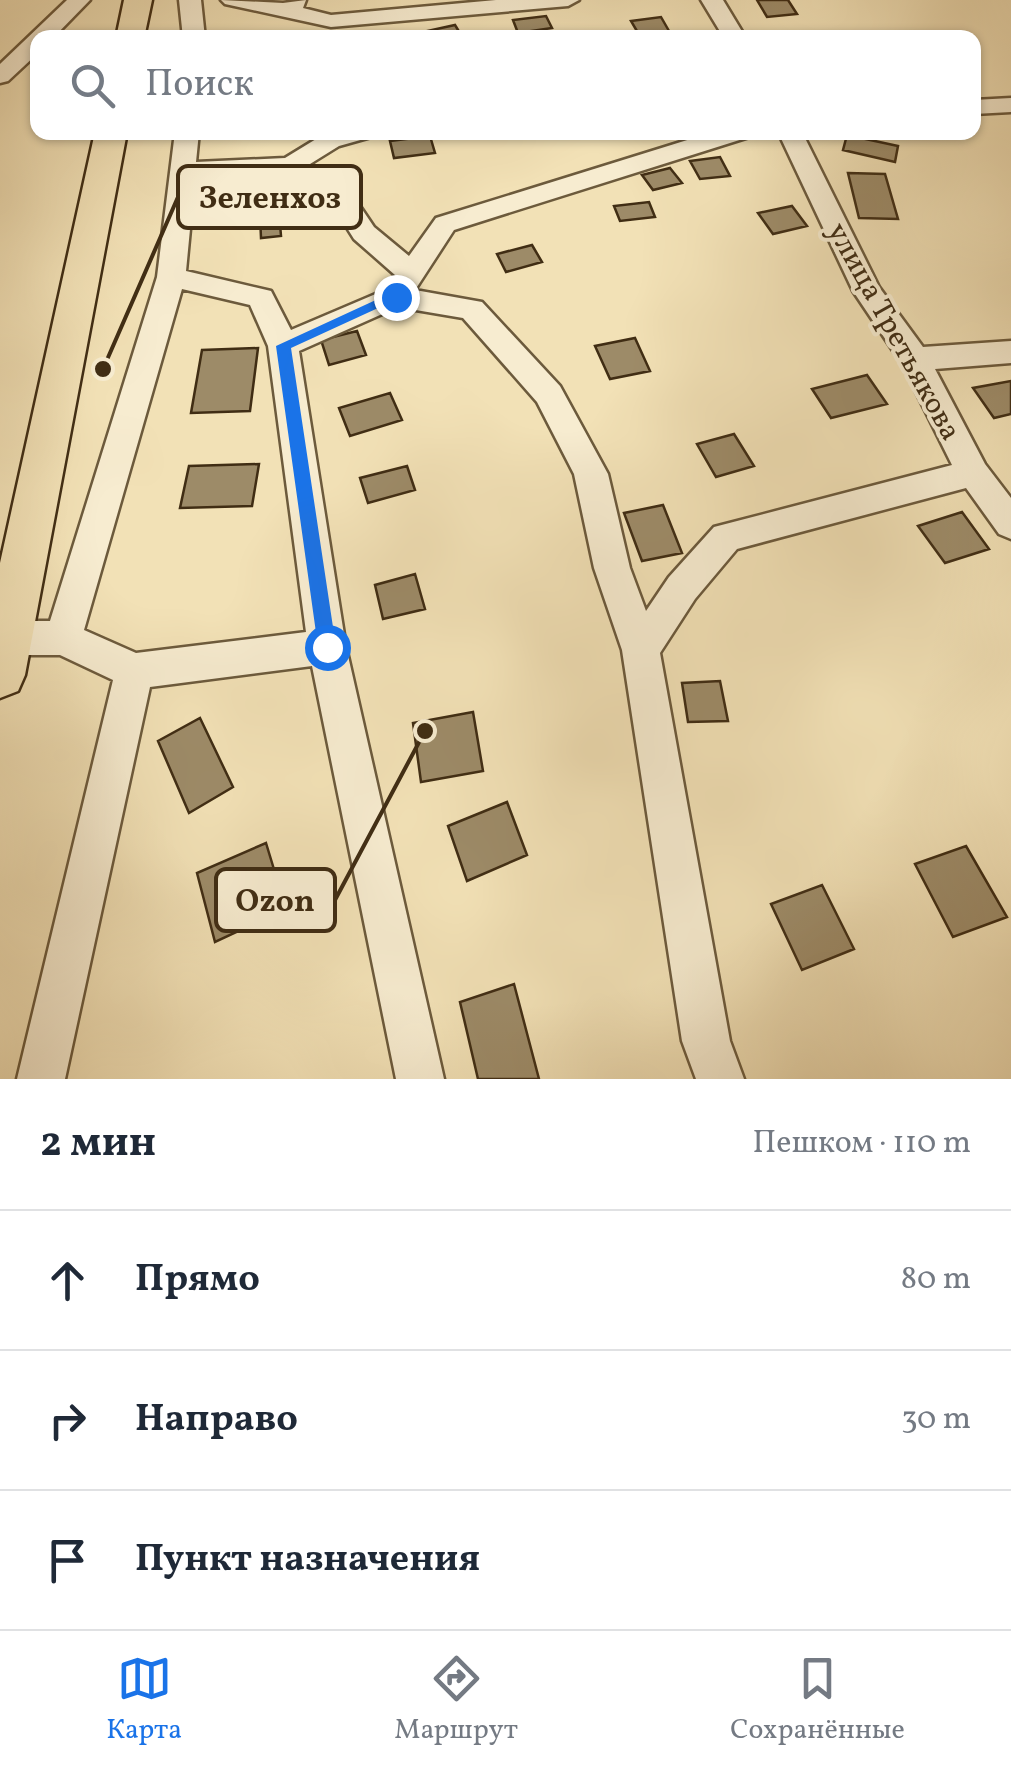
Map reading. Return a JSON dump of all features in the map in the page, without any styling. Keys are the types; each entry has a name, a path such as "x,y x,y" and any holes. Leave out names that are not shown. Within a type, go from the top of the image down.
{"main road":[{"path":"132,30 138,0"},
{"path":"3,650 109,140"}],"street":[{"path":"48,30 80,0"},
{"path":"190,0 193,30"},
{"path":"232,0 293,6 332,20 568,0"},
{"path":"712,0 729,30"},
{"path":"0,76 30,48"},
{"path":"981,107 1011,105"},
{"path":"63,638 171,277 185,140"},
{"path":"182,170 291,165 334,140"},
{"path":"283,346 403,285 445,224 714,140"},
{"name":"улица Третьякова","path":"794,140 867,291 914,359 973,473 1011,524"},
{"path":"291,165 334,187 403,285 472,310 550,394 591,474 612,568 641,650 706,1042 720,1079"},
{"path":"171,277 260,298 283,346 327,647 420,1079"},
{"path":"914,359 1011,352"},
{"path":"641,650 682,588 726,538 973,473"},
{"path":"3,650 63,638 134,671 327,647"},
{"path":"41,1079 134,671"}],"building":[{"path":"757,0 788,0 797,14 767,17"},
{"path":"546,16 552,28 517,30 513,20"},
{"path":"661,17 668,30 636,30 631,21"},
{"path":"455,25 458,30 432,30"},
{"path":"431,140 435,153 394,158 390,141"},
{"path":"846,140 898,146 895,162 843,150"},
{"path":"720,157 730,176 700,179 690,161"},
{"path":"670,168 682,183 653,190 642,175"},
{"path":"848,173 885,174 898,219 859,218"},
{"path":"649,202 655,217 620,221 614,206"},
{"path":"792,206 807,226 773,234 758,213"},
{"path":"279,212 281,236 261,238 260,215"},
{"path":"532,245 542,262 506,272 497,254"},
{"path":"357,331 366,355 329,365 321,340"},
{"path":"635,338 650,371 610,379 595,346"},
{"path":"258,348 250,411 191,413 202,350"},
{"path":"867,375 887,404 831,418 812,389"},
{"path":"1011,381 1011,414 994,418 973,388"},
{"path":"390,393 402,420 350,436 339,408"},
{"path":"734,434 754,466 716,477 697,444"},
{"path":"259,464 252,506 180,508 189,466"},
{"path":"407,466 415,490 368,503 360,478"},
{"path":"663,505 682,553 642,561 624,513"},
{"path":"962,512 989,549 945,563 918,526"},
{"path":"415,574 425,609 383,619 375,585"},
{"path":"720,681 728,721 688,722 682,683"},
{"path":"473,712 483,771 421,782 413,723"},
{"path":"200,718 233,787 189,813 158,741"},
{"path":"507,802 527,855 467,881 448,826"},
{"path":"266,843 286,909 215,942 197,873"},
{"path":"966,846 1007,917 953,937 915,864"},
{"path":"822,885 854,949 802,970 771,904"},
{"path":"514,984 539,1079 478,1079 460,1002"}],"place":[{"name":"Зеленхоз","path":"103,369"},
{"name":"Ozon","path":"425,731"}],"route":[{"path":"327,647 283,346 396,297"}]}
